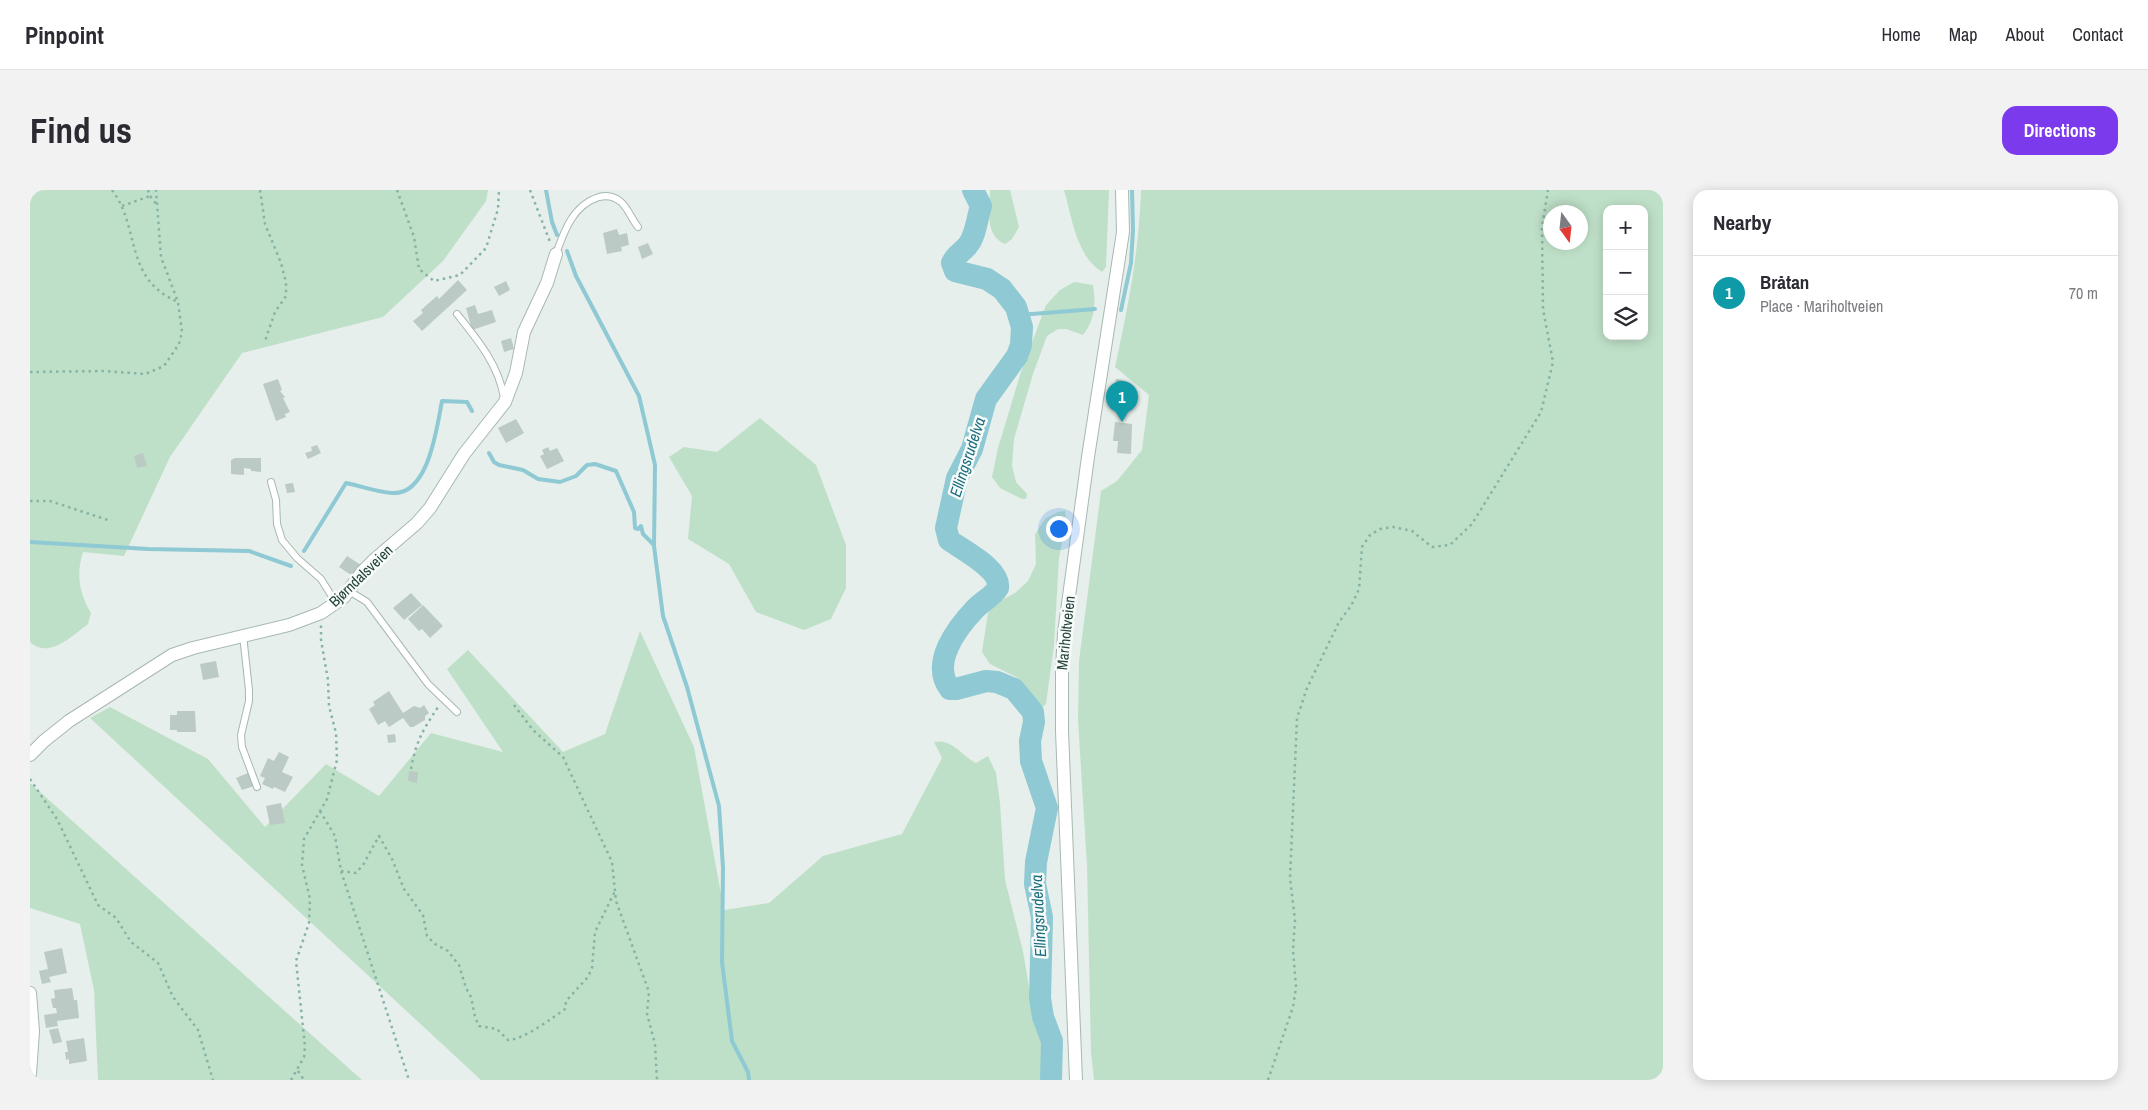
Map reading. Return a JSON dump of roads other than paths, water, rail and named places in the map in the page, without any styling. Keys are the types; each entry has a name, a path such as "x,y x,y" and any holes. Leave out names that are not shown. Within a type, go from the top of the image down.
{"street":[{"name":"Mariholtveien","path":"1076,1080 1062,731 1062,668 1066,623 1088,457 1124,232 1122,190"},
{"name":"Bjørndalsveien","path":"30,755 69,721 158,663 194,648 289,625 321,612 336,603 349,591 362,572 417,523 430,508 464,454 505,402 516,373 524,332 547,283 556,254"},
{"path":"30,993 33,1031 30,1074"}],"lane":[{"path":"556,254 564,232 576,212 593,199 603,196 613,197 622,203 638,227"},
{"path":"457,314 474,334 492,364 503,390 505,402"},
{"path":"271,482 276,500 278,524 282,540 297,558 321,579 336,603"},
{"path":"349,591 367,602 428,684 457,712"},
{"path":"243,635 249,702 241,735 242,747 257,787"}],"waterway":[{"path":"546,190 552,222 557,235"},
{"name":"Ellingsrudelva","path":"973,190 981,206 975,231 971,241 955,257 952,263 955,271 987,279 1002,289 1016,307 1022,327 1021,345 1017,356 986,399 972,449 957,478 946,528 949,540 988,567 994,574 998,588 975,609 954,636 944,657 943,668 945,679 950,689 986,681 997,682 1014,689 1033,712 1034,722 1030,741 1031,761 1047,808 1036,862 1035,884 1042,917 1040,998 1043,1017 1052,1041 1051,1080"},
{"path":"1121,310 1131,263 1133,230 1132,190"},
{"path":"567,251 576,276 639,396 655,465 654,546 663,616 687,687 719,806 723,868 722,962 732,1041 748,1072 749,1080"},
{"path":"1019,315 1095,309"},
{"path":"304,551 346,483 392,493 405,491 415,483 423,472 429,458 442,401 467,402 472,411"},
{"path":"489,453 494,462 499,465 523,470 538,479 560,482 576,476 587,465 595,464 616,471 634,512 635,528 638,529 641,526 643,534 654,545"},
{"path":"30,542 148,549 249,551 291,566"}],"place":[{"name":"Bråtan","path":"1122,422"}]}
